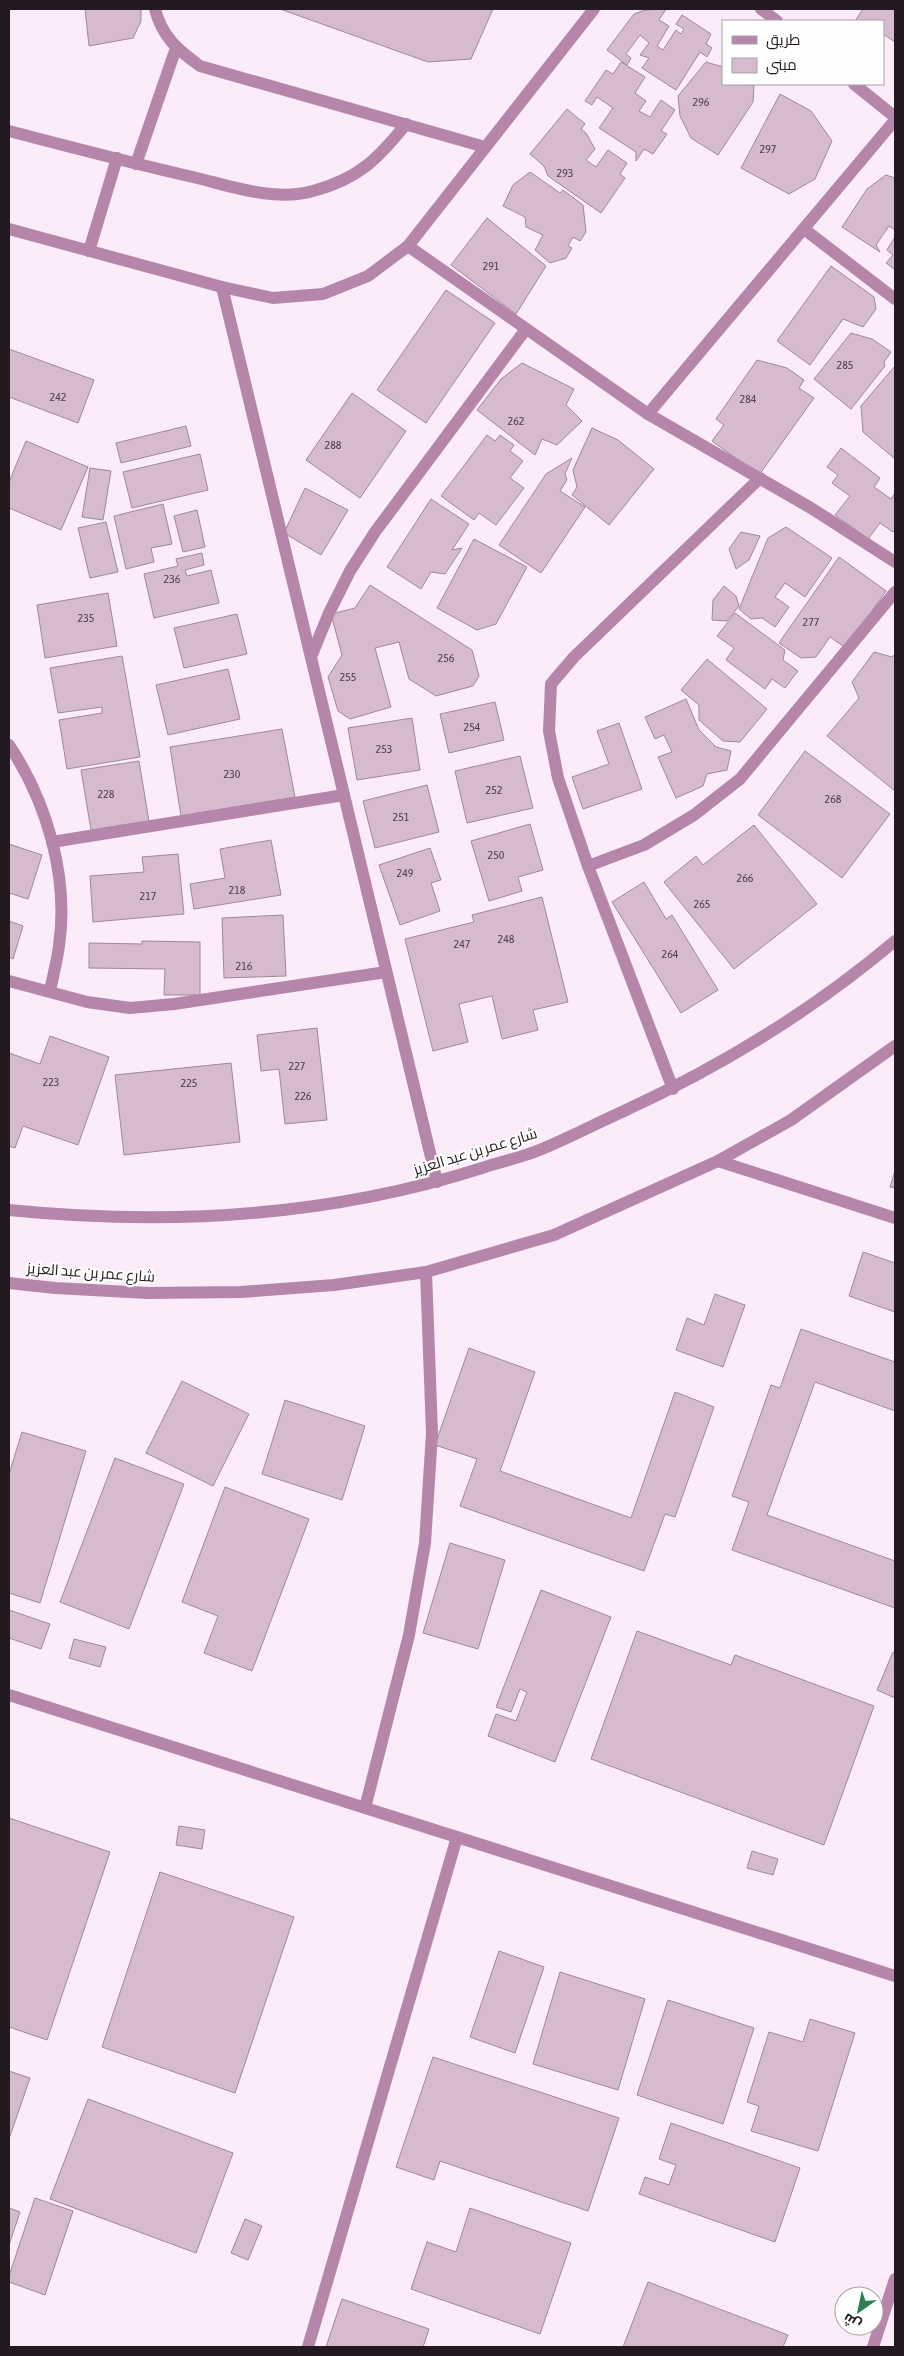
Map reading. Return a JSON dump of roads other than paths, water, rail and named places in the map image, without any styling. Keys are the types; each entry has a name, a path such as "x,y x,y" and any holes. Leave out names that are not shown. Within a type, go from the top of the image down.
{"street":[{"path":"156,9 159,22 176,48 200,66 485,147"},
{"path":"9,229 222,287 273,298 323,294 368,276 408,246 594,9"},
{"path":"761,9 775,20"},
{"path":"136,164 176,48"},
{"path":"648,414 895,119 855,85"},
{"path":"9,131 136,164 271,195 311,192 349,178 381,155 406,124"},
{"path":"89,251 117,158"},
{"path":"804,228 895,299"},
{"path":"408,246 648,414 760,478 895,562"},
{"path":"222,287 437,1182"},
{"path":"311,656 333,604 350,571 375,532 526,329"},
{"path":"673,1089 588,866 558,778 549,731 550,684 574,657 760,478"},
{"path":"588,866 644,845 694,815 740,779 895,592"},
{"path":"9,745 23,766 40,803 52,842 60,893 59,944 50,991"},
{"path":"52,842 344,795"},
{"name":"شارع عمر بن عبد العزيز","path":"9,1210 63,1216 153,1218 243,1215 332,1204 437,1182 537,1151 673,1089 756,1043 856,974 895,941"},
{"path":"9,981 87,1002 130,1008 174,1004 386,972"},
{"name":"شارع عمر بن عبد العزيز","path":"9,1283 55,1288 148,1293 241,1292 334,1285 426,1272 554,1235 718,1161 791,1120 895,1046"},
{"path":"718,1161 895,1218"},
{"path":"365,1808 409,1635 425,1543 432,1433 426,1272"},
{"path":"9,1695 895,1976"},
{"path":"308,2347 457,1837"},
{"path":"873,2347 895,2279"}]}
